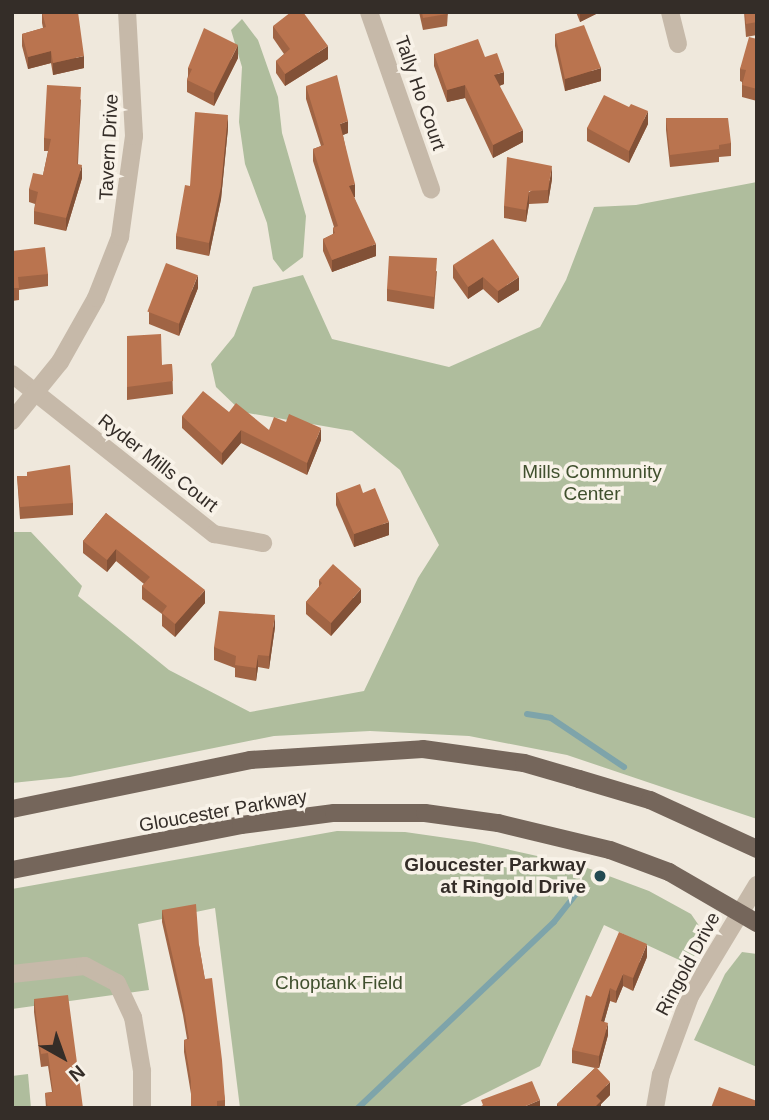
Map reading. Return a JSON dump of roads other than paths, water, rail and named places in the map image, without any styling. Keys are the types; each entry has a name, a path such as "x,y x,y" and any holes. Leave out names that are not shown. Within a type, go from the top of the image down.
{"main road":[{"path":"12,808 250,760 314,752 423,749 524,763 591,782 650,800 757,849"},
{"name":"Gloucester Parkway","path":"12,870 241,825 334,813 425,813 498,823 604,848 669,872 757,923"}],"street":[{"name":"Tavern Drive","path":"12,421 36,394 96,299 120,237 134,136 127,12"},
{"name":"Tally Ho Court","path":"369,12 431,189"},
{"path":"670,12 678,44"},
{"name":"Ryder Mills Court","path":"12,374 214,534 263,543"},
{"name":"Ringold Drive","path":"655,1108 678,1023 757,886"},
{"path":"12,974 85,966 117,983 133,1017 142,1071 142,1108"}],"waterway":[{"path":"527,714 551,718 624,767"},
{"path":"358,1108 554,922 580,889"}],"place":[{"name":"Gloucester Parkway at Ringold Drive","path":"600,876"}],"park label":[{"name":"Mills Community Center","path":"592,483"},
{"name":"Choptank Field","path":"339,983"}]}
